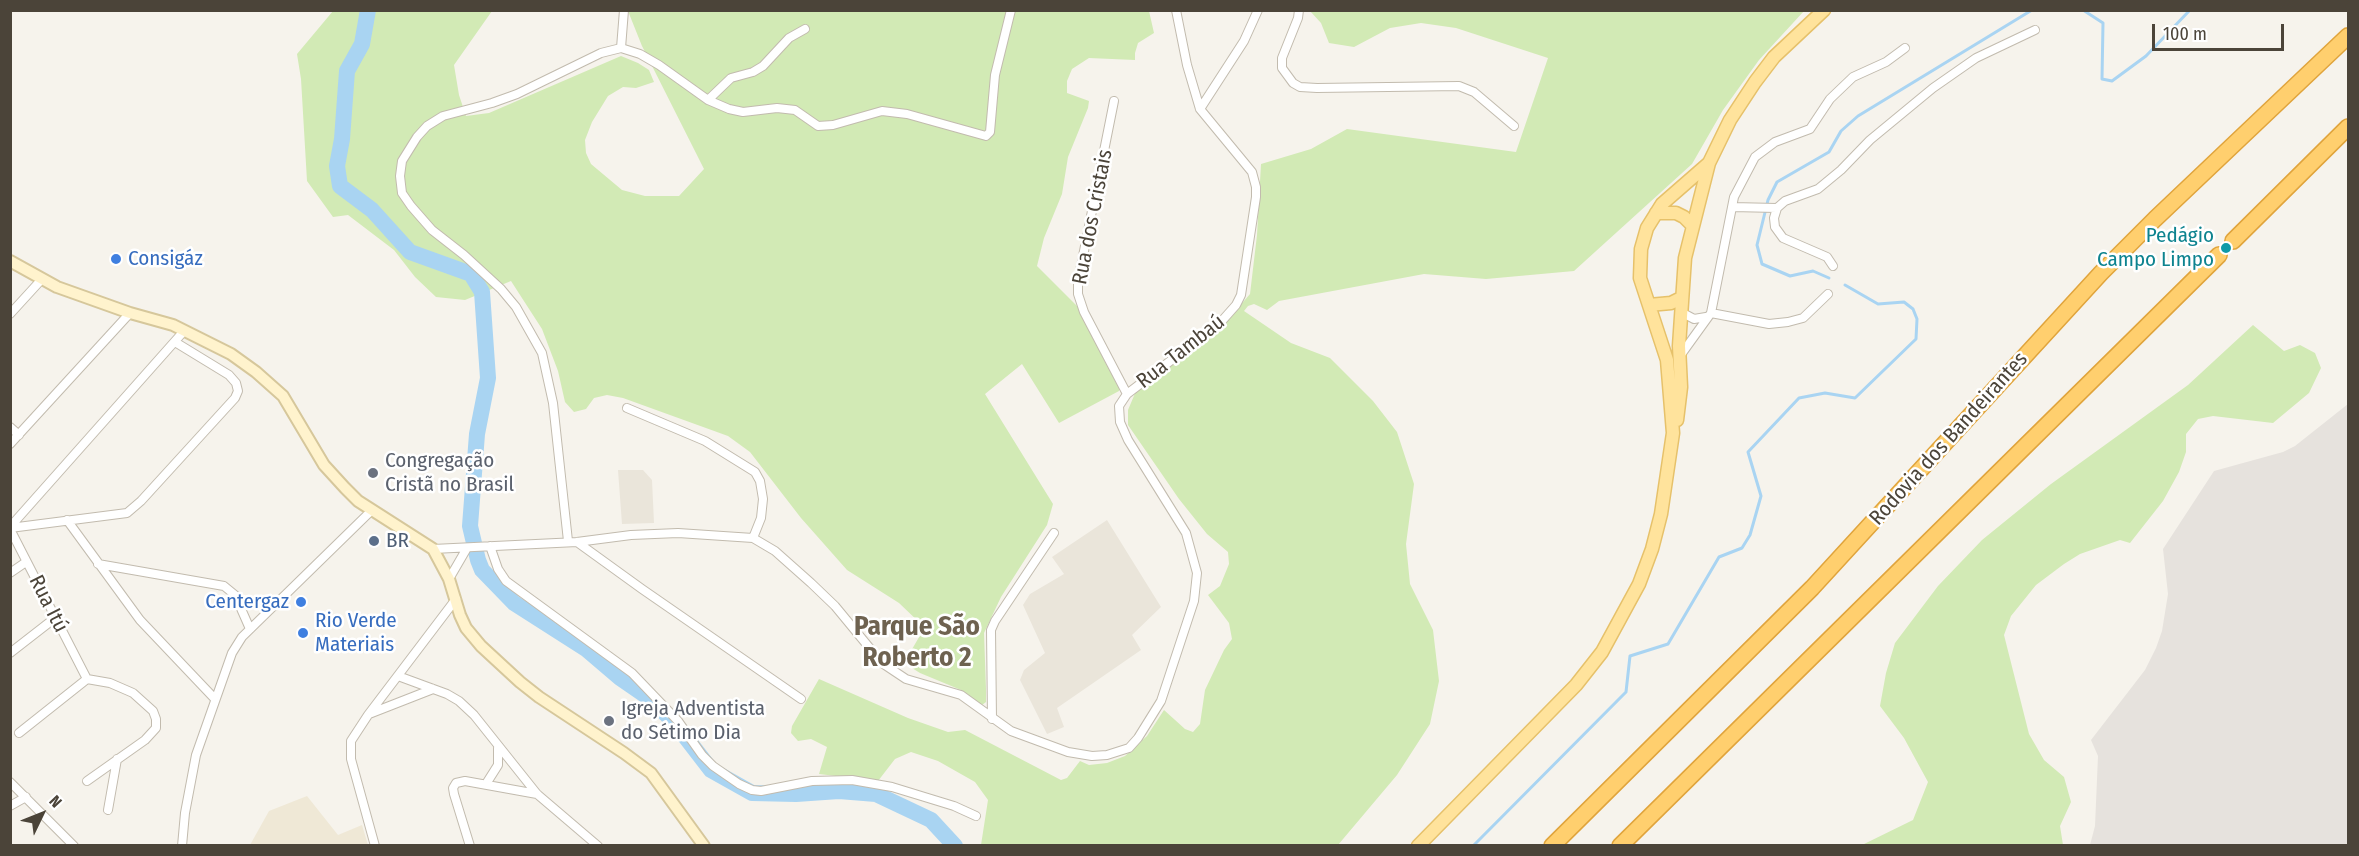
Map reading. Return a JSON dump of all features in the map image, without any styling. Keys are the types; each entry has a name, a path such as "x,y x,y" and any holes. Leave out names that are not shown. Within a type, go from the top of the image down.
{"highway":[{"name":"Rodovia dos Bandeirantes","path":"1552,846 1812,588 2109,265 2206,169 2349,36"},
{"path":"2233,241 2349,127"},
{"path":"1620,846 2218,255"}],"main road":[{"path":"1418,846 1576,685 1602,652 1631,599 1652,549 1669,473 1673,433 1680,401 1681,298 1684,258 1709,164 1730,120 1755,82 1774,57 1824,10"},
{"path":"1673,433 1667,360 1640,278 1641,249 1647,228 1656,213 1675,192 1709,164"},
{"path":"1656,213 1676,213 1692,225"},
{"path":"1649,305 1671,303 1681,298"}],"street":[{"path":"621,48 624,10"},
{"path":"568,541 553,403 542,353 516,307 501,289 432,230 402,193 402,160 417,137 427,126 443,116 492,103 601,53 621,48 640,54 659,65 708,100 742,112 777,108 795,110 818,126 833,125 882,111 907,114 986,136 990,132 995,75 1011,10"},
{"name":"Rua Tambaú","path":"1127,394 1220,323 1241,296 1256,187 1252,172 1244,159 1216,130 1200,109 1187,65 1176,10"},
{"path":"1200,109 1244,41 1258,10"},
{"path":"1299,10 1282,58 1282,68 1293,83 1300,87 1459,86 1474,92 1514,126"},
{"path":"708,100 731,78 753,72 763,66 789,38 804,29"},
{"path":"1833,266 1827,257 1783,238 1775,227 1774,218 1777,208 1785,201 1818,189 1841,170 1870,140 1933,88 1976,58 2036,30"},
{"path":"1680,356 1709,315 1734,197 1755,157 1775,142 1810,129 1830,99 1853,77 1886,62 1905,48"},
{"name":"Rua dos Cristais","path":"1114,101 1078,281 1078,294 1084,312 1127,394"},
{"path":"1732,207 1777,208"},
{"path":"10,261 42,279 130,313 173,325 231,354 274,387 294,412 331,475 358,501 433,549 449,579 466,628 481,646 533,692 651,773 704,846"},
{"path":"10,314 42,279"},
{"path":"1681,312 1694,319 1709,315 1769,324 1788,322 1803,318 1828,294"},
{"path":"10,444 130,313"},
{"path":"10,528 184,331"},
{"path":"10,528 127,513 236,398 238,391 236,383 229,375 175,342"},
{"path":"433,549 578,542 678,532 753,538 775,551 826,597 870,650 892,671 906,679 961,695 1023,737 1068,752 1092,756 1107,755 1129,748 1138,738 1161,701 1194,601 1197,573 1186,533 1128,440 1120,422 1119,406 1127,394"},
{"path":"627,408 705,441 755,472 760,481 763,499 761,518 753,538"},
{"path":"10,428 19,435"},
{"path":"182,846 185,813 196,755 232,653 242,637 372,510"},
{"path":"67,520 140,620 215,699"},
{"name":"Rua Itú","path":"10,528 87,679"},
{"path":"992,718 991,630 1054,533"},
{"path":"578,542 642,590 801,699"},
{"path":"487,546 506,581 528,600 610,655 632,674 678,721 708,760 739,783 752,790 761,791 812,781 852,780 892,787 954,806 976,816"},
{"path":"449,579 468,548"},
{"path":"10,573 26,562"},
{"path":"98,564 209,582 230,589 250,629"},
{"path":"375,846 358,787 350,747 355,733 456,599"},
{"path":"10,653 55,618"},
{"path":"398,676 459,701 474,716 537,794 598,846"},
{"path":"19,733 87,679 110,682 133,693 144,701 156,719 156,728 152,734 87,781"},
{"path":"368,715 433,689"},
{"path":"486,784 498,765 498,747"},
{"path":"108,810 117,759"},
{"path":"478,846 469,842 453,788 460,781 537,794"},
{"path":"10,782 74,846"},
{"path":"10,806 26,797"}],"shaded area":[{"path":"2348,404 2348,845 2090,845 2095,826 2098,756 2091,740 2145,670 2156,648 2162,631 2168,594 2163,549 2214,471 2283,452 2295,446"},
{"path":"618,470 643,470 652,480 654,523 622,524"},
{"path":"1107,520 1161,607 1132,635 1141,650 1057,708 1064,727 1047,734 1020,680 1024,670 1045,653 1023,605 1030,594 1064,574 1052,557"},
{"path":"307,796 338,835 362,825 368,845 250,845 269,811"}],"green space":[{"path":"333,11 492,11 454,65 459,95 466,116 489,113 621,56 638,63 649,70 654,82 636,88 623,87 608,96 592,122 585,140 586,153 591,164 622,190 645,196 679,196 704,169 642,46 628,11 1149,11 1154,33 1138,43 1135,60 1089,58 1072,69 1067,81 1067,93 1089,101 1088,108 1068,157 1062,194 1044,238 1037,266 1080,309 1120,385 1119,391 1059,423 1022,364 985,394 1053,504 1047,525 1001,597 984,633 986,702 982,705 961,690 920,673 904,663 922,632 922,625 899,603 847,570 801,518 750,452 728,436 623,398 607,395 594,398 586,409 574,412 565,402 558,371 542,329 511,281 465,300 436,297 415,277 394,250 348,215 333,217 307,181 301,79 297,54"},
{"path":"1310,11 1804,11 1759,60 1723,110 1692,164 1574,271 1486,279 1424,274 1279,301 1267,310 1254,304 1248,306 1244,311 1291,343 1330,358 1373,401 1397,432 1414,484 1406,544 1410,584 1433,630 1439,681 1430,724 1397,775 1338,845 981,845 988,800 975,782 938,761 911,752 895,759 878,781 819,774 827,747 811,739 798,741 791,733 792,726 819,679 908,718 948,732 965,730 1061,780 1067,778 1080,761 1089,765 1107,763 1125,756 1147,736 1164,710 1185,729 1193,732 1200,724 1205,690 1224,650 1232,639 1229,623 1208,595 1220,586 1229,564 1228,552 1207,534 1179,499 1128,425 1128,410 1136,391 1230,317 1250,294 1257,235 1261,164 1311,149 1347,129 1516,152 1548,58 1456,28 1421,23 1390,28 1354,47 1329,43 1321,23"},
{"path":"2253,325 2284,351 2300,345 2315,353 2321,368 2309,393 2273,423 2213,416 2198,419 2186,434 2186,452 2179,472 2163,501 2130,543 2120,540 2080,554 2064,564 2036,585 2011,616 2004,635 2029,734 2044,760 2064,777 2071,802 2060,826 2063,845 1862,845 1913,820 1928,782 1904,738 1880,706 1886,673 1895,643 1938,586 1982,540 2051,484 2188,385"}],"waterway":[{"path":"368,10 362,44 347,71 342,139 337,166 340,186 372,210 410,252 471,274 482,292 488,378 477,434 470,526 482,570 514,603 586,649 620,678 649,698 674,722 711,770 752,793 796,794 839,791 876,794 931,820 955,846"},
{"path":"1829,278 1813,271 1790,276 1762,264 1757,245 1768,200 1777,182 1829,152 1841,131 1858,116 2032,10"},
{"path":"2083,10 2103,23 2102,79 2112,81 2146,56 2190,10"},
{"path":"1473,846 1626,692 1630,656 1668,644 1719,557 1742,548 1750,535 1761,496 1748,452 1799,398 1825,393 1855,398 1916,339 1917,319 1913,309 1904,302 1878,304 1845,285"}],"place":[{"name":"Pedágio Campo Limpo","path":"2226,248"},
{"name":"Consigáz","path":"116,259"},
{"name":"Congregação Cristã no Brasil","path":"373,473"},
{"name":"BR","path":"374,541"},
{"name":"Centergaz","path":"301,602"},
{"name":"Rio Verde Materiais","path":"303,633"},
{"name":"Igreja Adventista do Sétimo Dia","path":"609,721"}],"district":[{"name":"Parque São Roberto 2","path":"917,642"}]}
